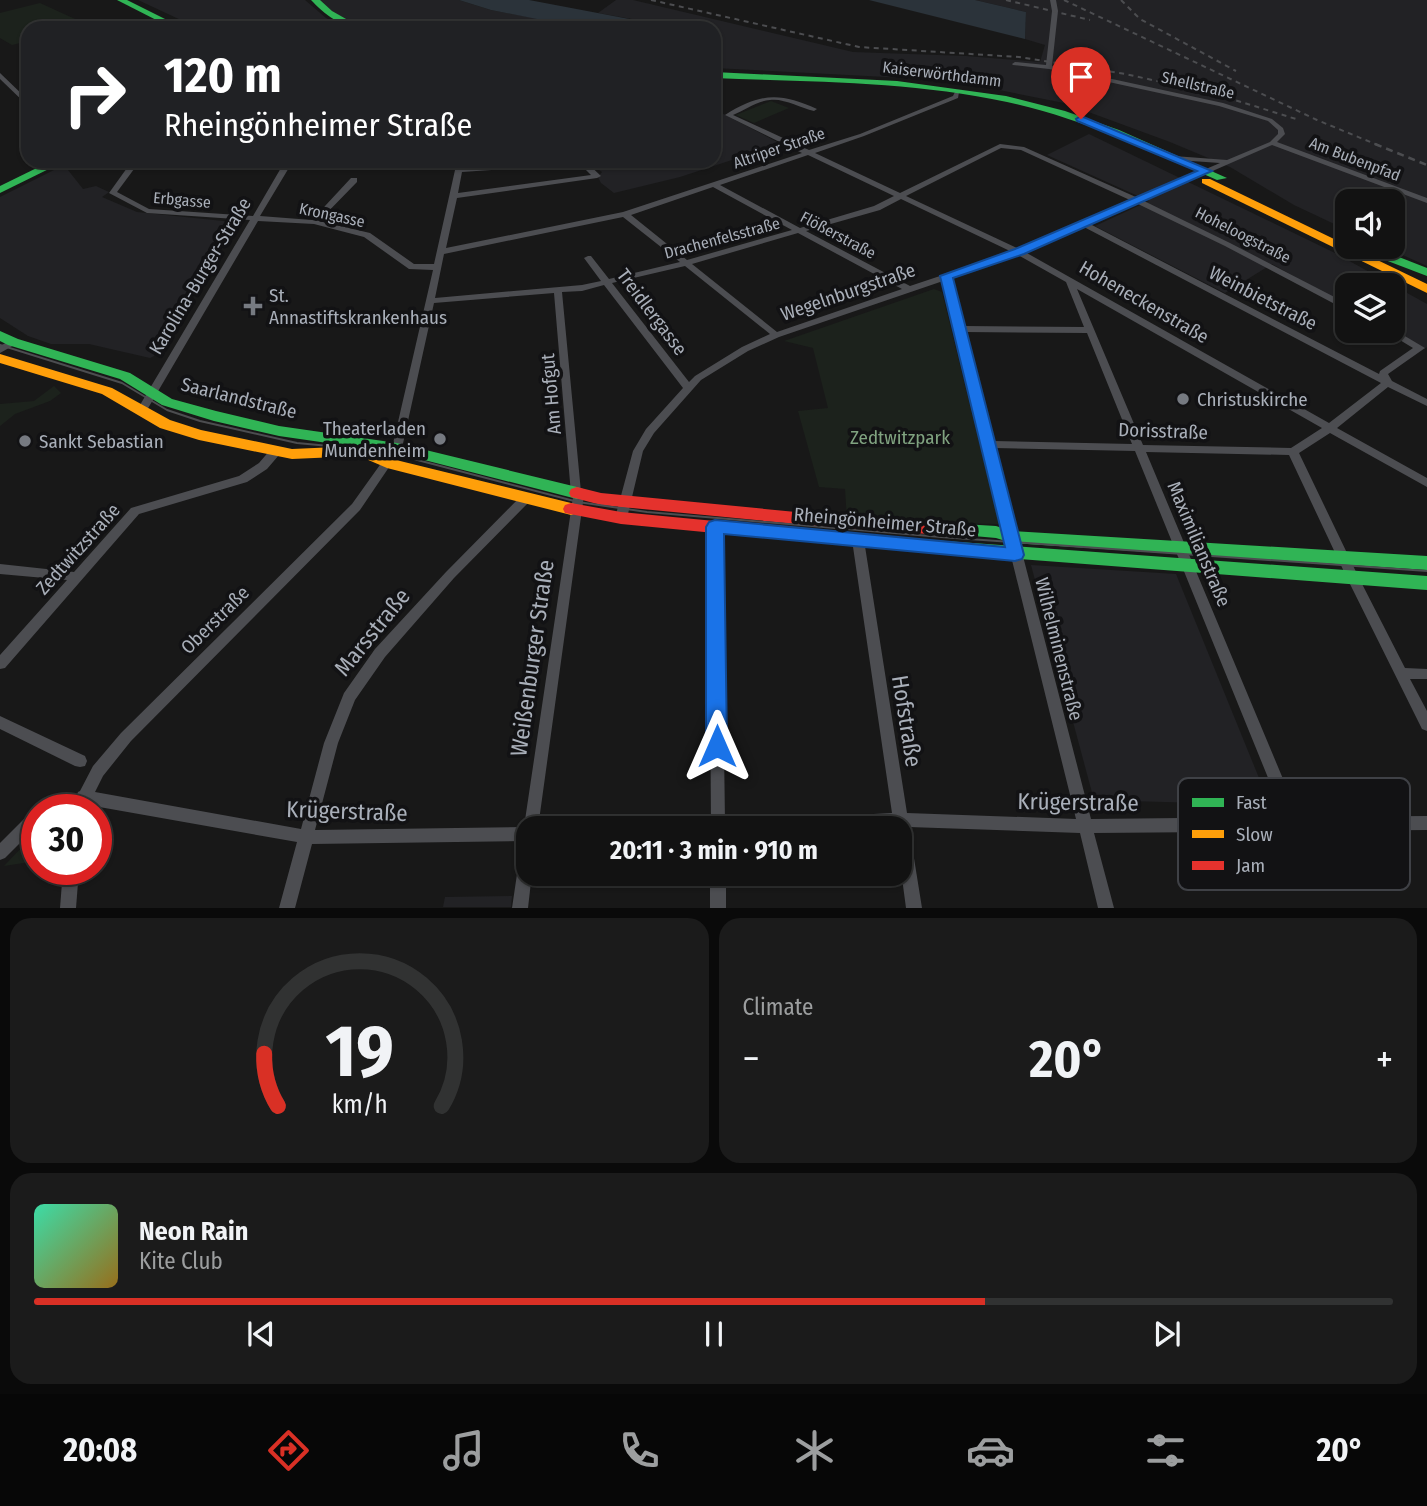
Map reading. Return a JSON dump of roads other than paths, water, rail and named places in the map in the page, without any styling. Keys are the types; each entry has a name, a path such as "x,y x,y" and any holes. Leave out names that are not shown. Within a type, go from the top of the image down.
{"main road":[{"path":"121,0 164,21"},
{"path":"315,0 329,13 344,21"},
{"name":"Kaiserwörthdamm","path":"721,77 957,93 1029,107 1079,123 1335,234"},
{"name":"Kaiserwörthdamm","path":"721,77 912,86 970,92 1081,119 1177,158 1204,179 1311,232"},
{"path":"0,183 32,168"},
{"path":"0,190 46,168"},
{"path":"1311,232 1427,289"},
{"path":"1311,232 1427,298"},
{"path":"1386,259 1427,279"},
{"path":"1393,259 1427,272"},
{"name":"Saarlandstraße","path":"4,342 125,376 178,406 239,422 397,448"},
{"path":"0,359 107,391 176,428 275,452 298,455 359,451 372,454 387,463"},
{"name":"Rheingönheimer Straße","path":"397,448 577,500 715,527 1015,555 1187,564 1427,583"},
{"name":"Rheingönheimer Straße","path":"387,463 525,499 577,500"},
{"name":"Rheingönheimer Straße","path":"623,511 996,532 1012,537 1427,563"}],"street":[{"path":"1049,67 1055,11 1053,0"},
{"name":"Shellstraße","path":"1015,64 1049,67 1199,98 1257,114 1281,129 1281,137 1272,143"},
{"path":"0,75 21,97"},
{"name":"Altriper Straße","path":"440,253 625,214 938,106 956,97 957,93"},
{"name":"Hoheneckenstraße","path":"814,109 796,107 776,98 769,98 729,115 1019,252 1427,483"},
{"path":"1204,179 1230,161 1272,143"},
{"name":"Am Bubenpfad","path":"1272,143 1427,201"},
{"name":"Drachenfelsstraße","path":"429,301 558,291 686,263 877,208 1000,146 1007,145"},
{"name":"Hoheloogstraße","path":"1007,145 1022,148 1138,201 1270,264 1335,301"},
{"path":"1177,158 1230,161"},
{"name":"Erbgasse","path":"131,168 113,194 147,211 254,218"},
{"name":"Karolina-Burger-Straße","path":"142,410 150,391 205,306 285,168"},
{"path":"397,448 453,196 456,168"},
{"path":"453,196 597,176 589,168"},
{"name":"Wegelnburgstraße","path":"623,511 641,443 688,388 706,372 745,349 776,335 1019,252 1138,201 1204,179"},
{"path":"314,222 354,180"},
{"name":"Flößerstraße","path":"714,185 911,290"},
{"path":"625,214 776,335"},
{"name":"Krongasse","path":"254,218 314,222 367,235 412,267 437,267"},
{"name":"Weinbietstraße","path":"1084,224 1427,403"},
{"name":"Treidlergasse","path":"588,258 688,388"},
{"name":"Wilhelminenstraße","path":"946,276 1106,908"},
{"name":"Maximilianstraße","path":"1069,279 1276,778"},
{"name":"Am Hofgut","path":"558,291 577,500"},
{"path":"959,329 1090,330"},
{"path":"1405,340 1420,348 1383,373 1388,382 1330,428 1293,452 1427,725"},
{"name":"Dorisstraße","path":"988,444 1293,452"},
{"name":"Oberstraße","path":"86,794 98,771 126,737 356,507 397,448"},
{"name":"Zedtwitzstraße","path":"0,664 135,511 243,479 262,466 275,452"},
{"name":"Marsstraße","path":"287,908 331,743 349,697 360,679 450,575 525,499"},
{"name":"Weißenburger Straße","path":"533,816 577,500"},
{"path":"715,527 718,816"},
{"name":"Hofstraße","path":"858,540 900,816"},
{"path":"0,569 78,577"},
{"path":"1401,673 1427,674"},
{"path":"0,722 80,761"},
{"name":"Krügerstraße","path":"112,809 308,837 516,834"},
{"name":"Krügerstraße","path":"912,820 1084,826 1178,826"},
{"path":"0,853 21,832"},
{"path":"68,908 70,885"},
{"path":"520,908 523,886"},
{"path":"718,886 718,908"},
{"name":"Hofstraße","path":"911,886 914,908"}],"tram line":[{"path":"0,345 122,383 167,410 200,421 297,443 383,451 578,502 647,512 941,537 1427,571"}],"railway":[{"path":"651,0 859,47 1019,57 1125,74 1214,94"},
{"path":"1006,0 1090,20"},
{"path":"1064,0 1317,120 1380,146"},
{"path":"1121,0 1140,19 1236,71"},
{"path":"1209,92 1214,94"},
{"path":"1214,94 1296,119"},
{"path":"1375,144 1427,165"}],"place":[{"name":"St. Annastiftskrankenhaus","path":"253,306"},
{"name":"Christuskirche","path":"1183,399"},
{"name":"Theaterladen Mundenheim","path":"440,439"},
{"name":"Sankt Sebastian","path":"25,441"}],"park label":[{"name":"Zedtwitzpark","path":"900,437"}]}
